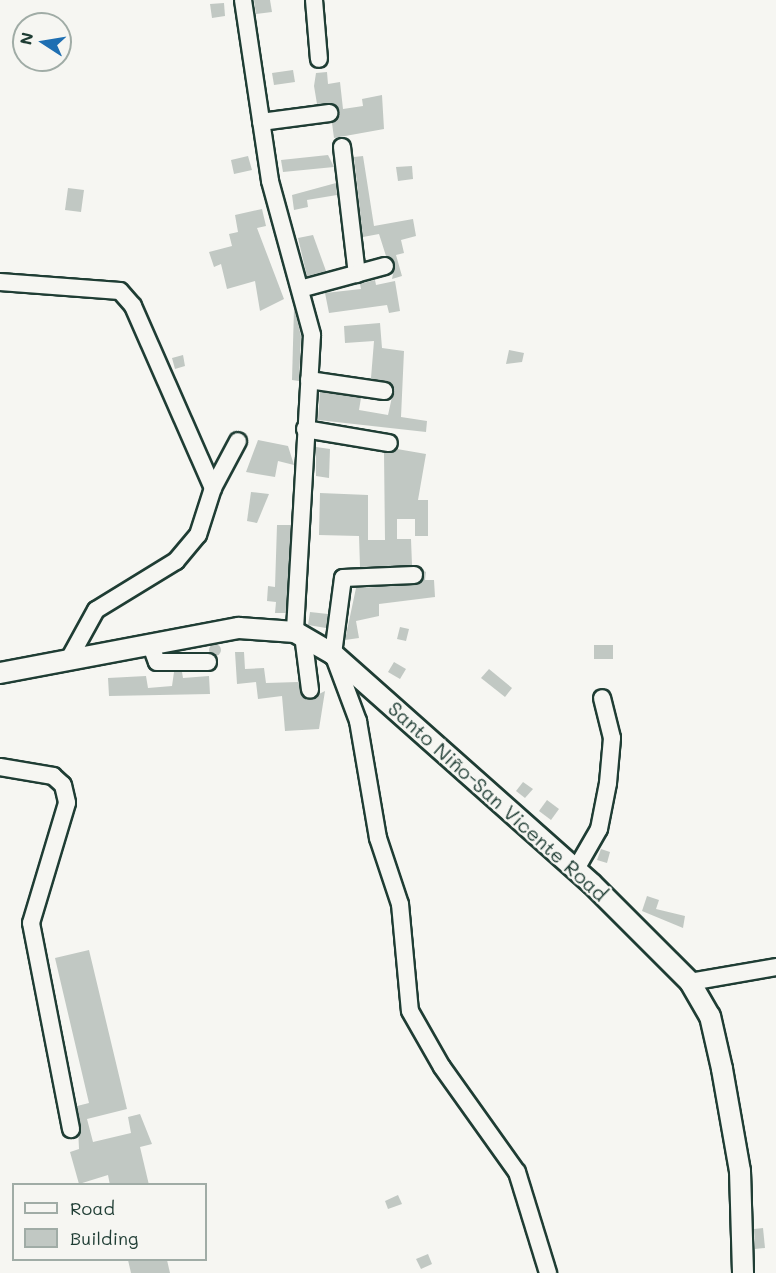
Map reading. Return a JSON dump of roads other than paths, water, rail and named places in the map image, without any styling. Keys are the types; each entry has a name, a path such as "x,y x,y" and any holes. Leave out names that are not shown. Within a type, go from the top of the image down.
{"main road":[{"name":"Santo Niño-San Vicente Road","path":"0,673 239,628 299,634 333,654 659,945 690,982 710,1016 724,1081 740,1171 743,1273"}],"street":[{"path":"243,0 261,122 285,248 300,289 312,335 305,429 299,634 310,690"},
{"path":"314,0 319,59"},
{"path":"261,122 329,112"},
{"path":"342,147 357,274"},
{"path":"300,289 385,266"},
{"path":"0,282 120,291 133,306 213,488"},
{"path":"309,380 384,391"},
{"path":"305,429 389,443"},
{"path":"69,659 96,610 188,549 206,519 213,488 238,441"},
{"path":"414,575 344,578 333,654 358,722 378,838 400,904 410,1011 442,1067 517,1172 548,1273"},
{"path":"150,643 157,662 208,662"},
{"path":"576,869 599,830 608,783 612,738 602,698"},
{"path":"0,767 53,776 65,794 31,923 71,1129"},
{"path":"690,982 776,967"}]}
